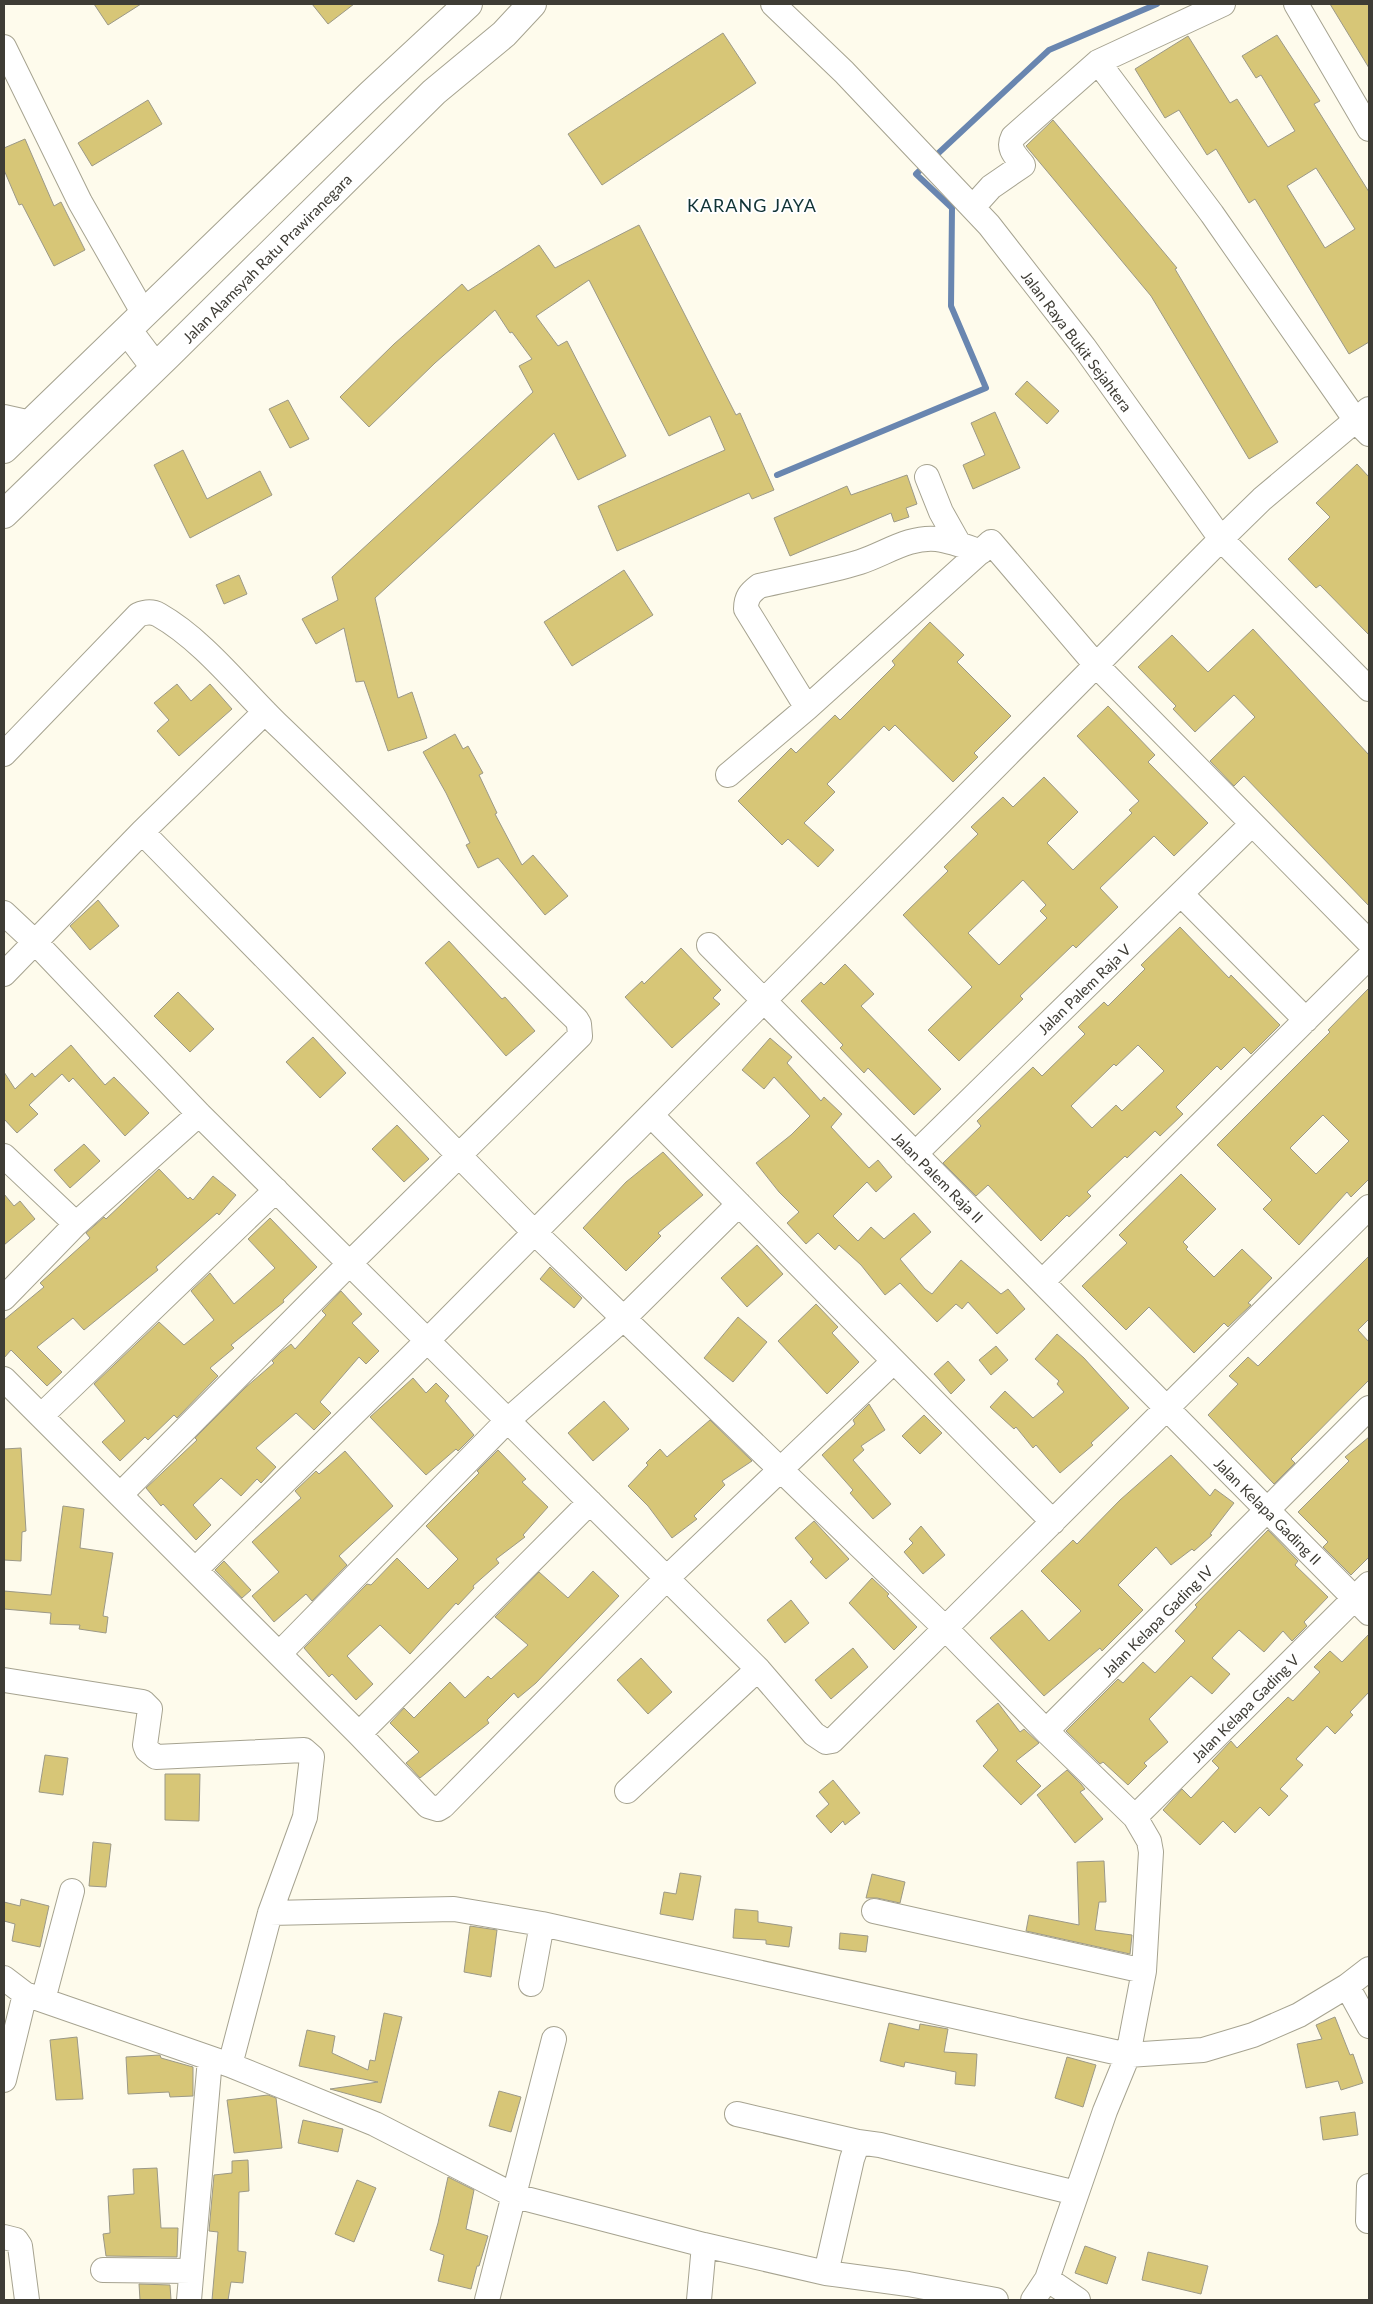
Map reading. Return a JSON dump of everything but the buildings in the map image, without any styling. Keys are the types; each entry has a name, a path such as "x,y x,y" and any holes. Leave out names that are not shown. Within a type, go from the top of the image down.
{"highway":[{"path":"4,449 371,94 468,4"},
{"name":"Jalan Alamsyah Ratu Prawiranegara","path":"4,514 155,368 434,92 504,34 532,4"},
{"path":"143,316 155,368"}],"street":[{"name":"Jalan Raya Bukit Sejahtera","path":"773,4 844,72 969,202 1084,347 1221,539 1369,689"},
{"path":"969,202 1023,165 1012,150 1011,142 1013,137 1098,62 1223,4"},
{"path":"1296,4 1369,129"},
{"path":"4,42 87,199 143,316"},
{"path":"4,47 40,110"},
{"path":"196,1570 428,1340 1221,539 1262,499 1365,422 1098,62"},
{"path":"4,417 31,423"},
{"path":"927,477 941,512 959,544"},
{"path":"807,708 746,609 746,600 750,592 759,586 860,561 915,541 936,539 959,544 981,552"},
{"path":"728,775 807,708 991,542 1096,665 1369,942"},
{"path":"4,754 138,614 144,612 158,614 195,642 343,787 579,1024 580,1036 350,1263 120,1495"},
{"path":"4,974 142,832 265,712"},
{"name":"Jalan Palem Raja V","path":"915,1154 1252,824"},
{"path":"142,832 460,1154 534,1232 946,1629 1046,1731 1135,1817 1149,1841 1151,1852 1144,1971 1128,2055 1105,2111 1047,2279 1033,2300"},
{"path":"1181,894 1306,1020"},
{"path":"4,914 36,943 199,1114 758,1669 814,1734 826,1742 832,1741 946,1629 1369,1207"},
{"name":"Jalan Palem Raja II","path":"709,945 1167,1409"},
{"path":"1042,1282 1369,957"},
{"path":"4,1298 76,1224 199,1114"},
{"path":"651,1114 1053,1522"},
{"path":"4,1156 76,1224"},
{"path":"41,1416 276,1190"},
{"path":"279,1654 508,1420 624,1318 739,1204"},
{"path":"4,1379 359,1734 428,1806 438,1809 444,1806 667,1578 894,1361"},
{"name":"Jalan Kelapa Gading IV","path":"1046,1731 1369,1408"},
{"name":"Jalan Kelapa Gading II","path":"1167,1409 1268,1511 1364,1599"},
{"path":"359,1734 590,1502"},
{"name":"Jalan Kelapa Gading V","path":"1135,1817 1364,1599"},
{"path":"627,1790 758,1669"},
{"path":"4,1680 146,1704 150,1709 145,1745 146,1750 156,1757 304,1750 309,1753 313,1762 305,1816 220,2062 191,2272 189,2300"},
{"path":"4,2080 72,1891"},
{"path":"270,1914 454,1909 542,1924 1128,2055 1203,2050 1253,2035 1299,2015 1347,1986 1369,1970"},
{"path":"874,1911 1144,1971"},
{"path":"531,1984 542,1924"},
{"path":"4,1978 34,1997 220,2062 375,2124 515,2196 704,2245 826,2273 908,2284 996,2300"},
{"path":"1347,1986 1369,2026"},
{"path":"487,2300 554,2039"},
{"path":"737,2114 858,2142 880,2145 1076,2193"},
{"path":"826,2273 852,2159 858,2142"},
{"path":"1368,2221 1369,2186"},
{"path":"4,2237 16,2240 20,2246 27,2300"},
{"path":"699,2300 704,2245"},
{"path":"103,2270 191,2272"},
{"path":"1047,2279 1078,2300"}],"waterway":[{"path":"777,475 986,388 951,306 952,208 916,174 1049,50 1157,4"}],"district":[{"name":"KARANG JAYA","path":"752,205"}]}
